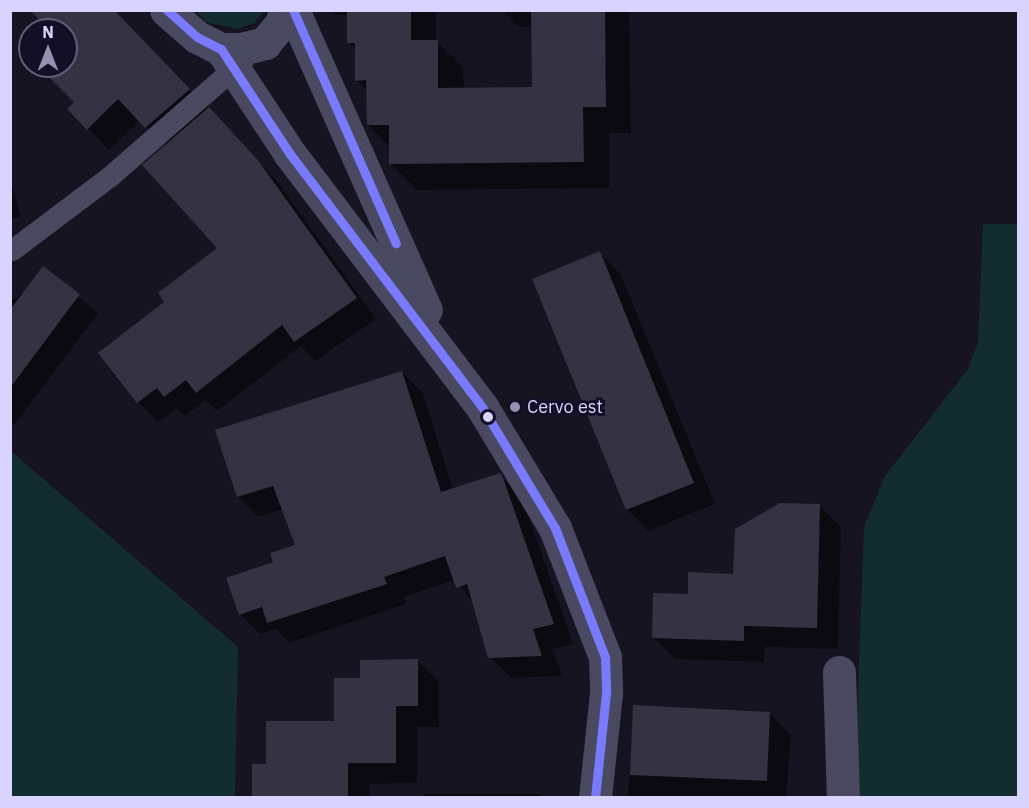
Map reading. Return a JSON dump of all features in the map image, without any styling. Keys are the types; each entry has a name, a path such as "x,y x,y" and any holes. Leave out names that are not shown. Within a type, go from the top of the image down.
{"street":[{"path":"227,58 241,49 265,43 282,22 285,10"},
{"path":"293,10 450,363"},
{"path":"171,13 197,37 227,58 290,154 450,363 507,445 555,528 605,657 595,798"},
{"path":"839,672 843,798"}],"lane":[{"path":"12,250 109,177 227,58"}],"green space":[{"path":"196,11 265,11 254,23 238,29 206,22"},
{"path":"983,224 1018,224 1018,797 854,798 864,527 885,476 968,369 978,342"},
{"path":"11,451 238,647 235,797 11,797"}],"building":[{"path":"30,10 114,10 190,89 145,128 118,99 87,130 67,109 74,102 50,78 78,78 78,18 38,18"},
{"path":"347,10 411,10 411,40 438,40 438,88 532,87 531,10 605,10 606,107 583,107 584,162 389,164 389,125 367,125 366,80 355,81 355,43 347,43"},
{"path":"209,107 257,159 357,298 294,342 282,325 196,393 186,380 164,397 157,388 137,403 98,353 164,302 158,293 217,248 142,165"},
{"path":"600,251 694,483 626,510 532,279"},
{"path":"43,266 80,294 10,388 10,310"},
{"path":"402,371 441,492 500,473 503,478 554,624 533,629 542,656 488,658 467,584 456,588 445,556 384,577 387,584 267,623 262,607 239,615 226,578 273,562 270,553 295,545 273,486 237,497 215,430"},
{"path":"780,503 820,504 817,628 744,626 744,641 652,638 653,593 688,594 688,572 733,574 735,529"},
{"path":"418,659 418,706 396,706 396,763 348,763 348,798 252,798 252,764 266,764 266,721 334,721 334,678 360,678 360,660"},
{"path":"633,705 770,712 767,781 630,775"}],"transit line":[{"path":"167,10 197,37 221,49 290,154 482,407 555,528 605,657 606,693 595,798"},
{"path":"293,10 396,243"}],"place":[{"name":"Cervo est","path":"515,407"}]}
